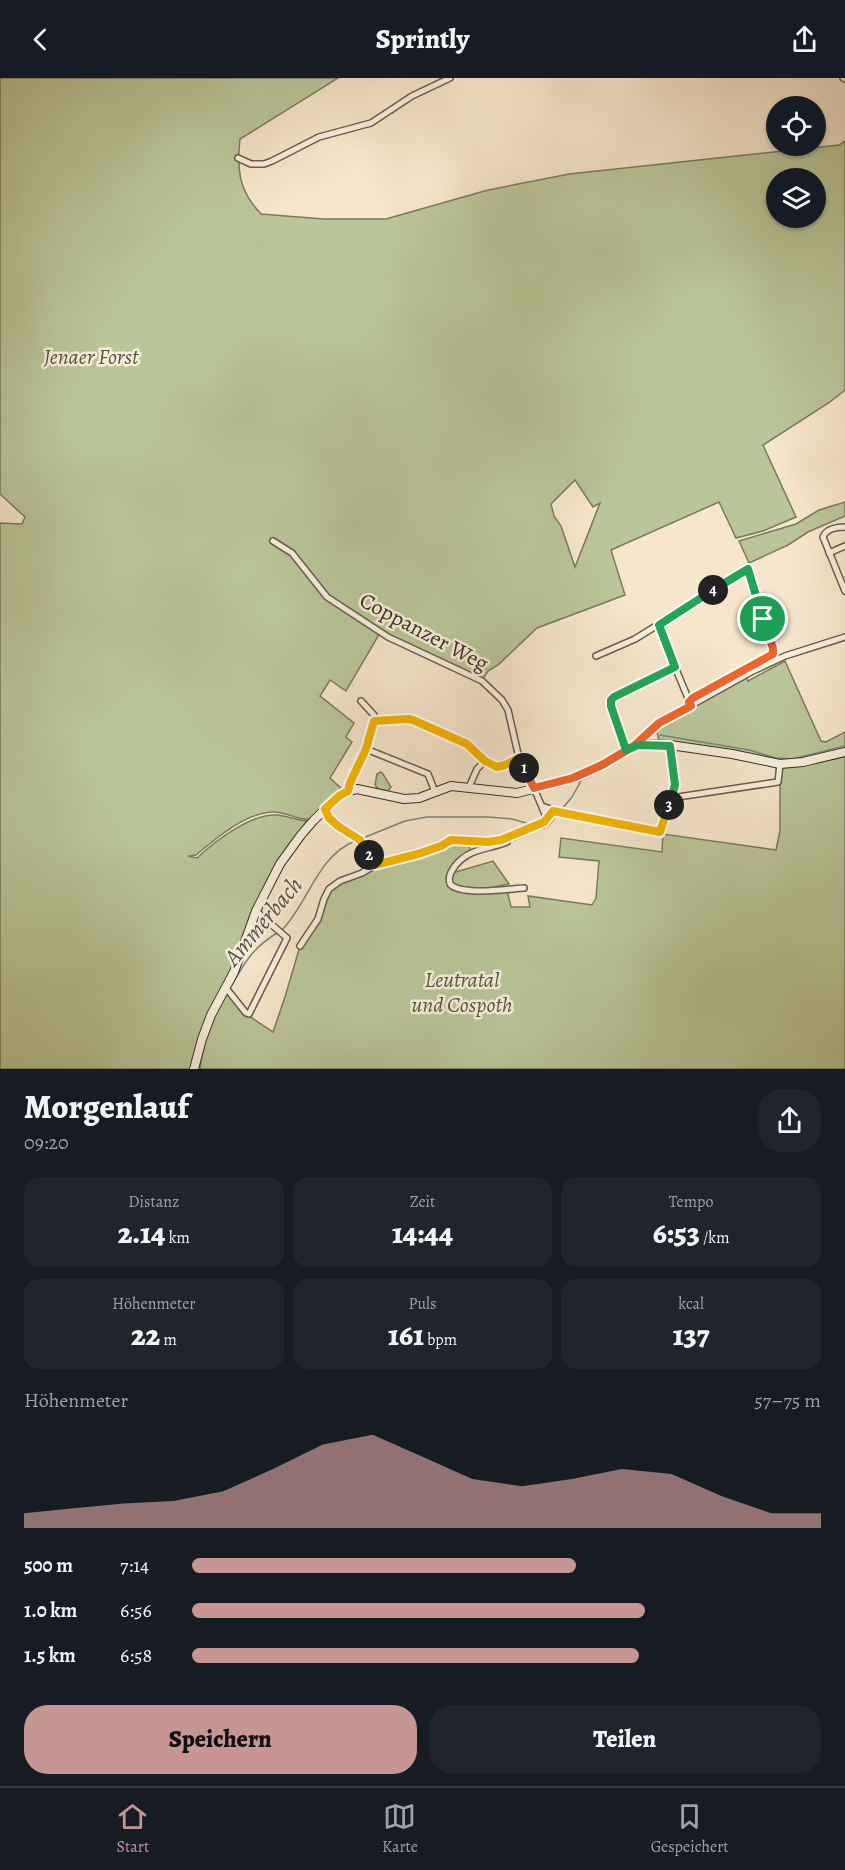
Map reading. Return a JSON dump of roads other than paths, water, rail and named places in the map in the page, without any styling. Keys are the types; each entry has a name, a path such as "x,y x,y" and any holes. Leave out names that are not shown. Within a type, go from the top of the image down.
{"main road":[{"path":"194,1069 211,1015 234,972 256,911 280,864 301,835 325,809 348,791 357,789 404,800 419,798 450,786 512,793 528,791 580,776 634,746 654,744 732,754 780,764 804,762 845,752"}],"street":[{"path":"238,158 251,164 264,164 272,161 319,137 371,123 412,96 450,78"},
{"path":"845,527 836,528 824,534 823,540 842,574 845,591"},
{"name":"Coppanzer Weg","path":"273,541 292,553 327,597 388,637 486,684 502,700 508,710 519,758 547,819"},
{"path":"829,553 845,546"},
{"path":"596,656 635,639 748,569 773,654 693,698 690,704"},
{"path":"659,625 690,704"},
{"path":"634,746 659,723 751,672 785,656 845,637"},
{"path":"626,750 611,700 675,667"},
{"path":"348,791 366,749 374,721 374,715 361,701"},
{"path":"374,721 413,720 467,744 485,761 497,767 519,758"},
{"path":"651,730 654,744"},
{"path":"542,806 557,812 660,832 675,785 670,746"},
{"path":"366,749 428,774 435,792"},
{"path":"469,787 477,770 485,761"},
{"path":"671,798 778,782 780,764"},
{"path":"325,809 329,818 338,826 360,840 375,865"},
{"path":"300,946 318,919 329,889 340,881 362,873 375,865 418,854 451,840 488,842 501,840 534,826 557,812"},
{"path":"516,835 512,840 466,855 456,864 449,879 453,888 476,891 524,888"},
{"path":"226,988 232,998 249,1014 287,938 256,911"}],"waterway":[{"name":"Ammerbach","path":"660,735 749,750 776,758 793,759 845,746"},
{"name":"Ammerbach","path":"561,810 581,781"},
{"name":"Ammerbach","path":"537,828 547,827 558,813"},
{"name":"Ammerbach","path":"363,838 405,821 427,817 488,817 512,819 533,825"},
{"name":"Ammerbach","path":"281,931 299,908 331,858 342,848 355,841"},
{"name":"Ammerbach","path":"229,990 254,951 277,933"},
{"name":"Ammerbach","path":"213,1019 227,994"},
{"name":"Ammerbach","path":"200,1069 203,1049"}],"park label":[{"name":"Jenaer Forst","path":"91,357"},
{"name":"Leutratal und Cospoth","path":"462,992"}]}
